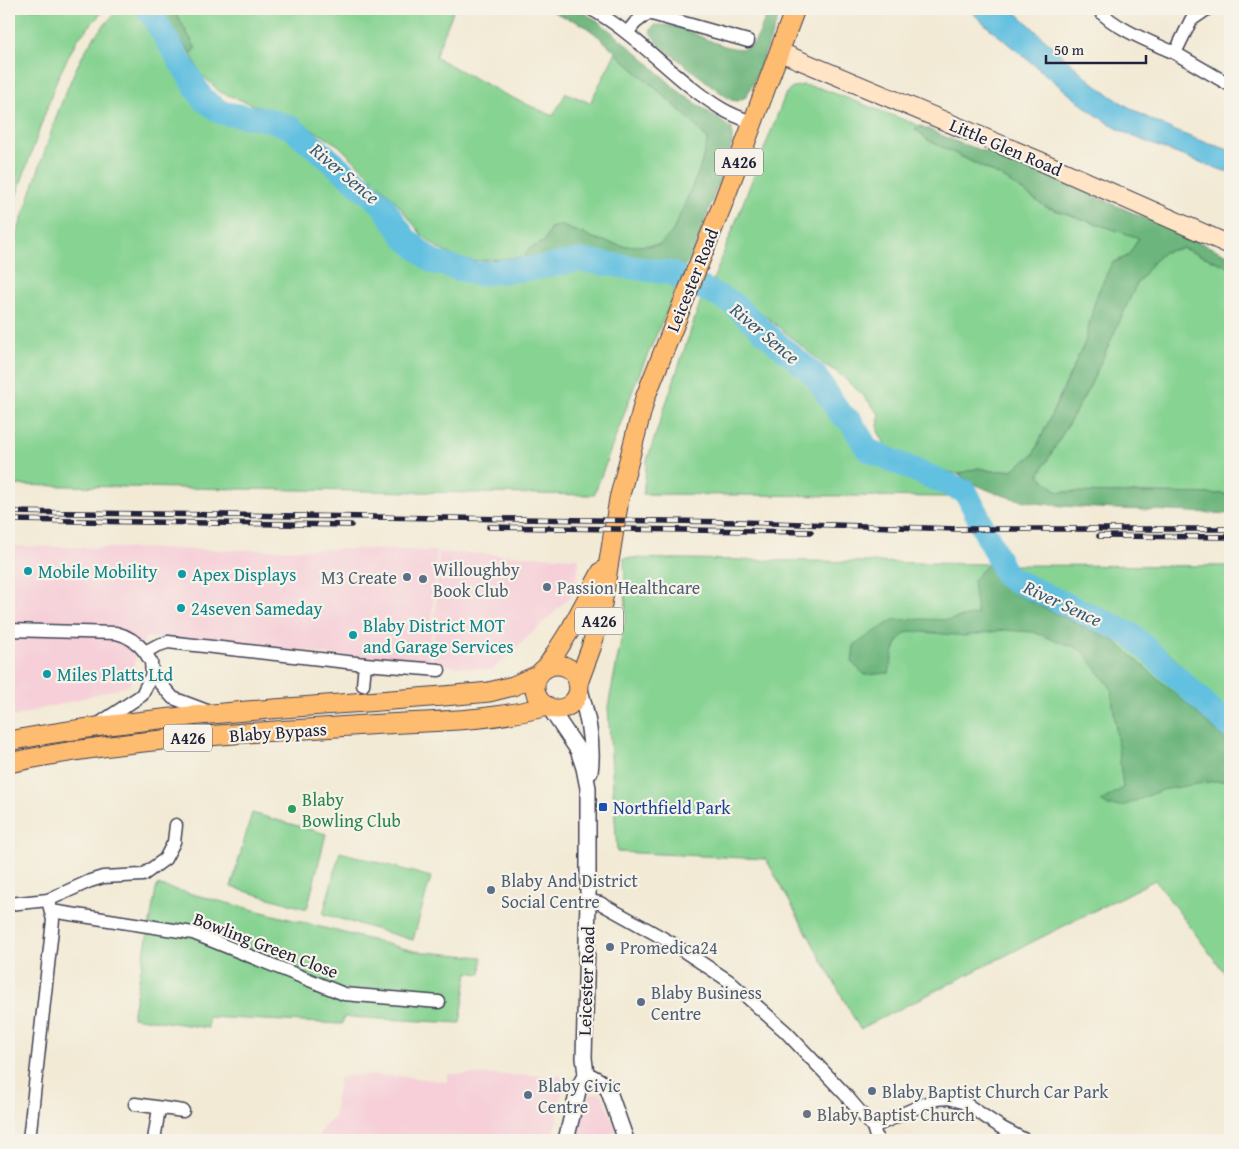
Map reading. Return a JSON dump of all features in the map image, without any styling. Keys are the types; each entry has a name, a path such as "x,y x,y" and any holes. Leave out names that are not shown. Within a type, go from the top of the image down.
{"main road":[{"name":"Leicester Road","path":"578,685 597,630 619,499 645,398 754,122 795,9"},
{"name":"Little Glen Road","path":"780,52 1031,158 1230,245"},
{"name":"Leicester Road","path":"542,671 584,605 609,557"},
{"path":"559,665 571,671 578,685 574,700 563,708 548,707 541,702 535,689 542,671 559,665"},
{"name":"Blaby Bypass","path":"9,740 96,726 214,713 488,692 513,686 542,671"},
{"name":"Blaby Bypass","path":"9,763 50,754 184,738 447,721 526,712 548,707"}],"street":[{"path":"591,9 627,33 666,67 721,109 754,122"},
{"path":"634,9 648,12 724,41 748,41"},
{"path":"1098,9 1108,19 1230,84"},
{"path":"1175,53 1191,20 1207,9"},
{"path":"627,33 648,12"},
{"path":"9,630 116,633 138,642 151,662 152,674 142,695 96,726"},
{"path":"145,652 168,642 365,664 439,670"},
{"path":"363,685 365,664"},
{"path":"152,674 173,698 214,713"},
{"name":"Leicester Road","path":"566,1140 579,1087 586,1074 584,1058 588,902 588,788 591,767 586,709 578,685"},
{"name":"Leicester Road","path":"548,707 578,750 588,788"},
{"path":"9,904 49,905 90,880 103,876 144,875 165,859 174,842 176,825"},
{"path":"588,902 600,903 670,942 729,981 786,1032 844,1093 873,1127 877,1140"},
{"path":"28,1140 53,920 49,905"},
{"name":"Bowling Green Close","path":"49,905 193,933 344,994 439,1002"},
{"path":"586,1074 599,1081 608,1089 626,1140"},
{"path":"873,1127 936,1099 948,1098 963,1102 1002,1128 1025,1140"},
{"path":"135,1104 183,1112"},
{"path":"154,1140 159,1108"}],"shaded area":[{"path":"9,546 437,551 429,664 146,637 136,657 130,685 9,718"},
{"path":"439,552 579,558 576,592 492,670 432,664"},
{"path":"448,1074 566,1076 552,1140 317,1140 322,1129 334,1117 339,1078 352,1075 399,1076 447,1082"},
{"path":"600,1093 603,1096 620,1140 574,1140 584,1104 589,1095"}],"green space":[{"path":"9,9 105,9 77,40 57,79 9,217"},
{"path":"119,9 143,9 159,40 202,105 215,114 237,123 293,132 321,155 336,172 375,202 395,231 413,251 438,268 477,279 515,276 582,263 672,277 675,292 637,379 594,495 9,485 9,257 71,79 98,32"},
{"path":"157,9 171,9 176,13 196,49 191,54"},
{"path":"171,9 454,9 435,57 506,95 553,116 566,93 590,103 616,52 695,124 708,140 699,171 673,231 659,245 622,246 578,232 548,235 545,241 525,254 526,257 475,261 456,257 439,249 422,235 393,198 338,145 303,124 220,92 200,73 191,54 196,49 176,13"},
{"path":"549,9 577,9 598,21 642,57 677,90 732,129 732,144 693,254 683,268 598,255 526,257 525,254 529,249 545,241 550,228 560,225 596,239 622,246 659,245 673,231 699,171 708,140 681,111 593,32 582,24"},
{"path":"769,9 782,9 755,79 746,97 737,101 731,100 658,44 650,32 654,25 671,26 681,28 718,44 739,49 747,48 755,41"},
{"path":"803,85 820,88 923,127 915,129 928,140 1002,177 1046,207 1139,238 1128,256 1112,263 1096,297 1085,342 1033,455 1012,470 992,471 978,468 958,474 915,464 897,455 886,446 878,431 879,414 862,394 768,318 713,280 786,93 794,87"},
{"path":"923,127 957,142 1025,165 1230,256 1230,267 1182,248 1164,252 1152,263 1136,285 1090,386 1039,475 1058,492 1230,494 1230,514 1077,507 1036,503 996,493 958,474 978,468 992,471 1012,470 1033,455 1085,342 1096,297 1112,263 1128,256 1139,238 1046,207 1002,177 928,140 915,128"},
{"path":"1182,248 1230,267 1230,494 1058,492 1039,475 1090,386 1136,285 1152,263 1164,252"},
{"path":"706,297 721,302 737,319 828,390 842,408 849,427 870,457 936,483 949,497 643,494 647,460 701,300"},
{"path":"624,558 988,564 1022,588 1112,627 1192,694 1230,730 1230,980 1155,880 860,1029 766,859 617,852 608,707 626,615"},
{"path":"988,564 997,581 1015,594 1116,642 1188,705 1230,744 1230,781 1215,781 1162,790 1123,806 1108,806 1101,801 1123,788 1111,688 1082,650 1033,632 1004,630 965,636 911,631 905,634 897,643 889,673 865,675 852,663 854,645 893,620 948,620 977,614 973,580"},
{"path":"1003,565 1230,566 1230,715 1171,655 1125,619 1069,594 1028,580 1010,571"},
{"path":"252,813 326,834 307,909 231,887"},
{"path":"340,852 431,877 413,940 323,914"},
{"path":"157,885 414,951 482,957 481,974 468,972 460,1023 344,1017 342,1024 208,1017 208,1028 132,1017"}],"water":[{"path":"968,9 1012,9 1101,89 1135,111 1173,130 1230,150 1230,173 1150,143 1124,132 1105,121 1072,96"}],"waterway":[{"name":"River Sence","path":"148,9 203,99 222,113 270,120 292,128 382,204 405,238 433,262 478,274 536,268 579,260 671,273 731,302 814,374 840,413 851,422 868,450 966,492 1007,577 1132,635 1230,727"}],"railway":[{"path":"9,512 740,522 957,529 1230,529"},
{"path":"9,520 351,525"},
{"path":"489,527 811,532"},
{"path":"1099,536 1230,537"}],"place":[{"name":"Mobile Mobility","path":"28,571"},
{"name":"Apex Displays","path":"182,574"},
{"name":"M3 Create","path":"407,577"},
{"name":"Willoughby Book Club","path":"423,579"},
{"name":"Passion Healthcare","path":"547,587"},
{"name":"24seven Sameday","path":"181,608"},
{"name":"Blaby District MOT and Garage Services","path":"353,635"},
{"name":"Miles Platts Ltd","path":"47,674"},
{"name":"Northfield Park","path":"603,807"},
{"name":"Blaby Bowling Club","path":"292,809"},
{"name":"Blaby And District Social Centre","path":"491,890"},
{"name":"Promedica24","path":"610,947"},
{"name":"Blaby Business Centre","path":"641,1002"},
{"name":"Blaby Baptist Church Car Park","path":"872,1091"},
{"name":"Blaby Civic Centre","path":"528,1095"},
{"name":"Blaby Baptist Church","path":"807,1114"}]}
